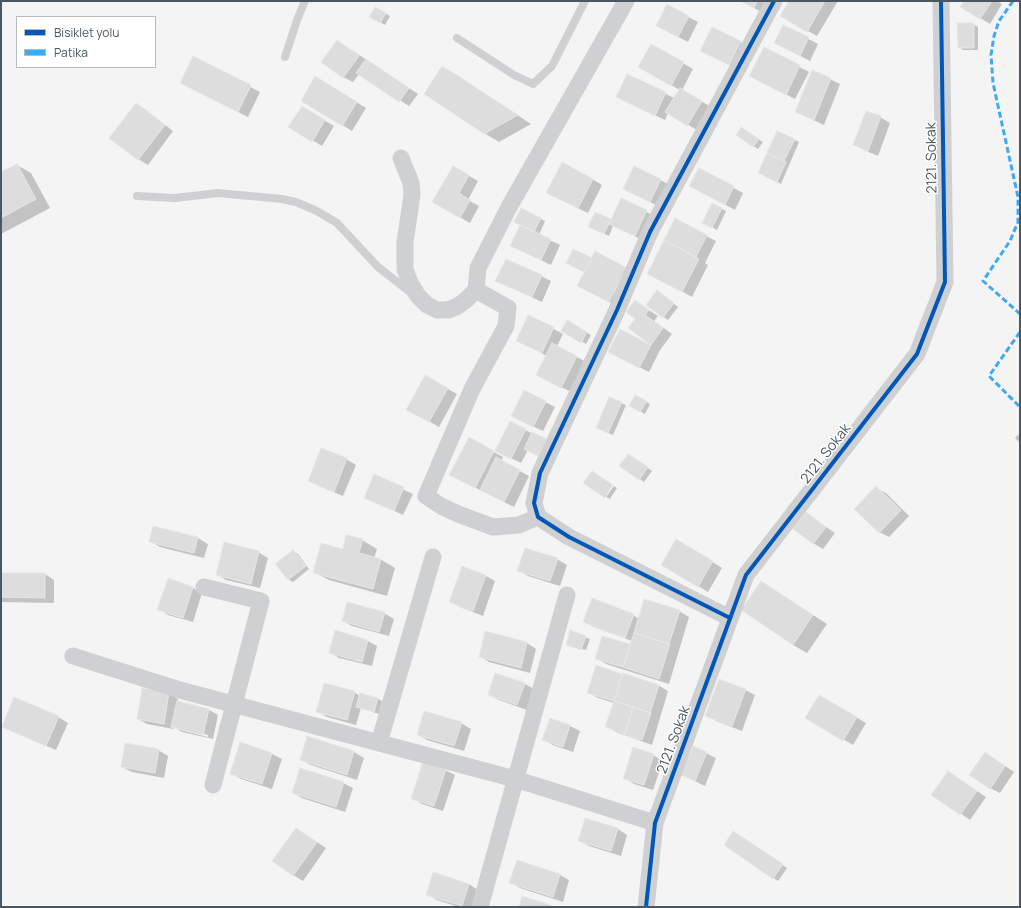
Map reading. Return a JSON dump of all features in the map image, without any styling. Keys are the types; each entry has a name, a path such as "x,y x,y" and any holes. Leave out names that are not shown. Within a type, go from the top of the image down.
{"street":[{"path":"401,158 411,183 412,195 405,242 405,269 410,283 418,296 427,305 437,310 448,310 462,303 476,290 478,268 509,207 626,1"},
{"path":"730,618 586,547 538,517 534,503 540,473 617,310 650,232 774,1"},
{"name":"2121. Sokak","path":"646,907 655,824 746,575 917,354 945,282 940,1"},
{"path":"476,290 508,308 506,326 472,389 426,496 441,506 458,514 493,527 519,525 538,517"},
{"path":"378,743 433,557"},
{"path":"204,587 262,601 213,785"},
{"path":"480,907 567,595"},
{"path":"73,656 180,690 515,779 655,824"}],"lane":[{"path":"285,57 296,20 305,1"},
{"path":"457,38 514,75 533,84 552,66 585,1"},
{"path":"137,196 175,198 218,193 282,199 296,202 317,211 337,223 378,267 418,296"}],"building":[{"path":"740,1 757,1 754,8"},
{"path":"789,1 825,1 807,32 780,16"},
{"path":"964,1 992,1 980,19 960,7"},
{"path":"667,4 689,16 678,37 656,26"},
{"path":"375,7 386,13 380,23 369,17"},
{"path":"957,23 974,23 974,48 958,48"},
{"path":"783,25 809,37 800,56 774,43"},
{"path":"712,27 741,41 729,65 700,51"},
{"path":"337,40 359,56 343,78 321,62"},
{"path":"651,44 684,62 671,86 638,67"},
{"path":"764,47 800,65 786,95 749,76"},
{"path":"193,56 251,85 238,112 180,83"},
{"path":"366,59 409,88 399,102 356,73"},
{"path":"442,66 518,115 484,134 424,94"},
{"path":"812,70 831,78 814,120 795,112"},
{"path":"627,74 666,92 655,116 616,97"},
{"path":"315,76 357,102 342,126 301,101"},
{"path":"680,88 702,101 687,126 665,112"},
{"path":"136,103 165,125 138,160 109,138"},
{"path":"302,106 325,120 312,142 288,127"},
{"path":"866,111 881,116 868,151 853,145"},
{"path":"741,127 759,139 753,147 736,135"},
{"path":"777,131 795,139 784,161 767,153"},
{"path":"767,153 786,162 777,182 758,173"},
{"path":"562,162 593,179 578,208 546,193"},
{"path":"17,164 36,199 1,218 1,172"},
{"path":"453,166 469,175 459,193 470,200 460,218 432,202"},
{"path":"634,166 661,179 650,202 623,189"},
{"path":"699,168 734,186 725,205 689,186"},
{"path":"621,198 647,210 635,236 609,224"},
{"path":"712,203 722,208 712,228 702,223"},
{"path":"521,208 541,218 534,232 514,222"},
{"path":"595,212 611,219 604,234 588,227"},
{"path":"675,218 707,235 696,257 664,240"},
{"path":"520,225 551,239 541,260 510,246"},
{"path":"664,240 699,259 682,292 647,274"},
{"path":"573,249 592,258 584,272 566,263"},
{"path":"595,251 627,268 609,302 577,286"},
{"path":"506,259 542,275 532,297 495,281"},
{"path":"657,290 674,303 663,318 646,305"},
{"path":"635,300 649,310 645,315 663,328 651,345 628,328 635,319 626,312"},
{"path":"528,315 554,327 542,353 516,341"},
{"path":"567,320 587,332 581,343 561,331"},
{"path":"620,329 651,345 639,368 608,352"},
{"path":"552,343 577,356 561,388 536,375"},
{"path":"425,375 448,388 429,422 406,410"},
{"path":"524,390 546,401 533,427 511,416"},
{"path":"635,395 647,401 640,412 629,406"},
{"path":"609,397 622,402 608,433 596,428"},
{"path":"510,421 526,429 511,459 495,451"},
{"path":"532,432 547,439 538,456 524,449"},
{"path":"469,437 494,451 475,488 449,475"},
{"path":"321,448 347,458 334,492 308,481"},
{"path":"628,454 648,467 639,480 619,466"},
{"path":"496,457 520,470 504,502 480,490"},
{"path":"592,471 613,485 605,498 583,483"},
{"path":"374,474 404,487 394,511 364,498"},
{"path":"876,486 901,510 879,533 854,509"},
{"path":"806,512 826,527 813,544 793,529"},
{"path":"153,526 198,537 194,553 149,542"},
{"path":"346,535 363,539 359,553 381,559 373,589 313,573 321,543 343,549"},
{"path":"676,539 713,561 698,587 661,565"},
{"path":"224,542 259,551 251,584 216,575"},
{"path":"525,548 558,558 550,581 517,571"},
{"path":"293,550 306,566 288,580 275,564"},
{"path":"462,566 486,575 473,611 449,602"},
{"path":"1,573 45,573 45,598 1,597"},
{"path":"168,578 193,587 183,618 157,610"},
{"path":"761,581 813,615 793,645 741,610"},
{"path":"592,598 634,614 625,638 583,622"},
{"path":"644,599 680,610 669,644 634,633"},
{"path":"347,602 385,612 379,632 342,621"},
{"path":"335,630 368,640 362,662 329,653"},
{"path":"570,630 586,636 581,650 566,645"},
{"path":"485,631 527,642 521,668 479,657"},
{"path":"634,633 670,644 659,679 623,667"},
{"path":"602,636 630,644 623,667 595,659"},
{"path":"596,665 622,674 614,701 587,693"},
{"path":"495,673 525,683 517,705 488,695"},
{"path":"623,673 659,685 650,713 614,701"},
{"path":"719,679 746,689 732,726 705,716"},
{"path":"324,683 355,691 347,720 316,712"},
{"path":"142,688 169,692 164,724 137,719"},
{"path":"360,693 378,698 374,712 356,707"},
{"path":"819,695 857,717 843,741 805,718"},
{"path":"14,697 59,716 46,746 2,727"},
{"path":"177,701 209,709 203,735 171,727"},
{"path":"614,701 633,707 625,734 605,727"},
{"path":"633,707 651,713 642,740 624,735"},
{"path":"424,711 462,722 454,746 417,735"},
{"path":"550,718 570,725 563,747 542,740"},
{"path":"307,736 354,751 347,775 300,760"},
{"path":"240,742 272,753 262,784 230,774"},
{"path":"125,743 159,749 155,773 121,767"},
{"path":"693,746 707,752 695,781 681,775"},
{"path":"633,747 654,754 644,785 623,779"},
{"path":"985,752 1005,766 990,789 969,775"},
{"path":"423,761 446,769 434,806 411,799"},
{"path":"300,768 344,782 336,807 292,793"},
{"path":"948,771 977,791 960,815 931,795"},
{"path":"585,818 618,828 611,851 578,841"},
{"path":"296,828 317,842 293,876 272,861"},
{"path":"733,831 783,864 773,879 724,845"},
{"path":"517,860 560,874 553,897 509,883"},
{"path":"433,872 469,884 462,906 426,895"},
{"path":"522,896 551,905 550,907 519,907"}],"marked path":[{"path":"1013,1 999,21 994,36 991,55 993,83 1018,197 1018,222 1010,241 983,281 1020,314"},
{"path":"1019,406 989,376 1020,332"}],"cycle path":[{"path":"730,618 569,537 538,517 534,503 540,473 617,310 650,232 774,1"},
{"path":"646,907 655,823 746,575 917,354 945,282 941,1"}]}
